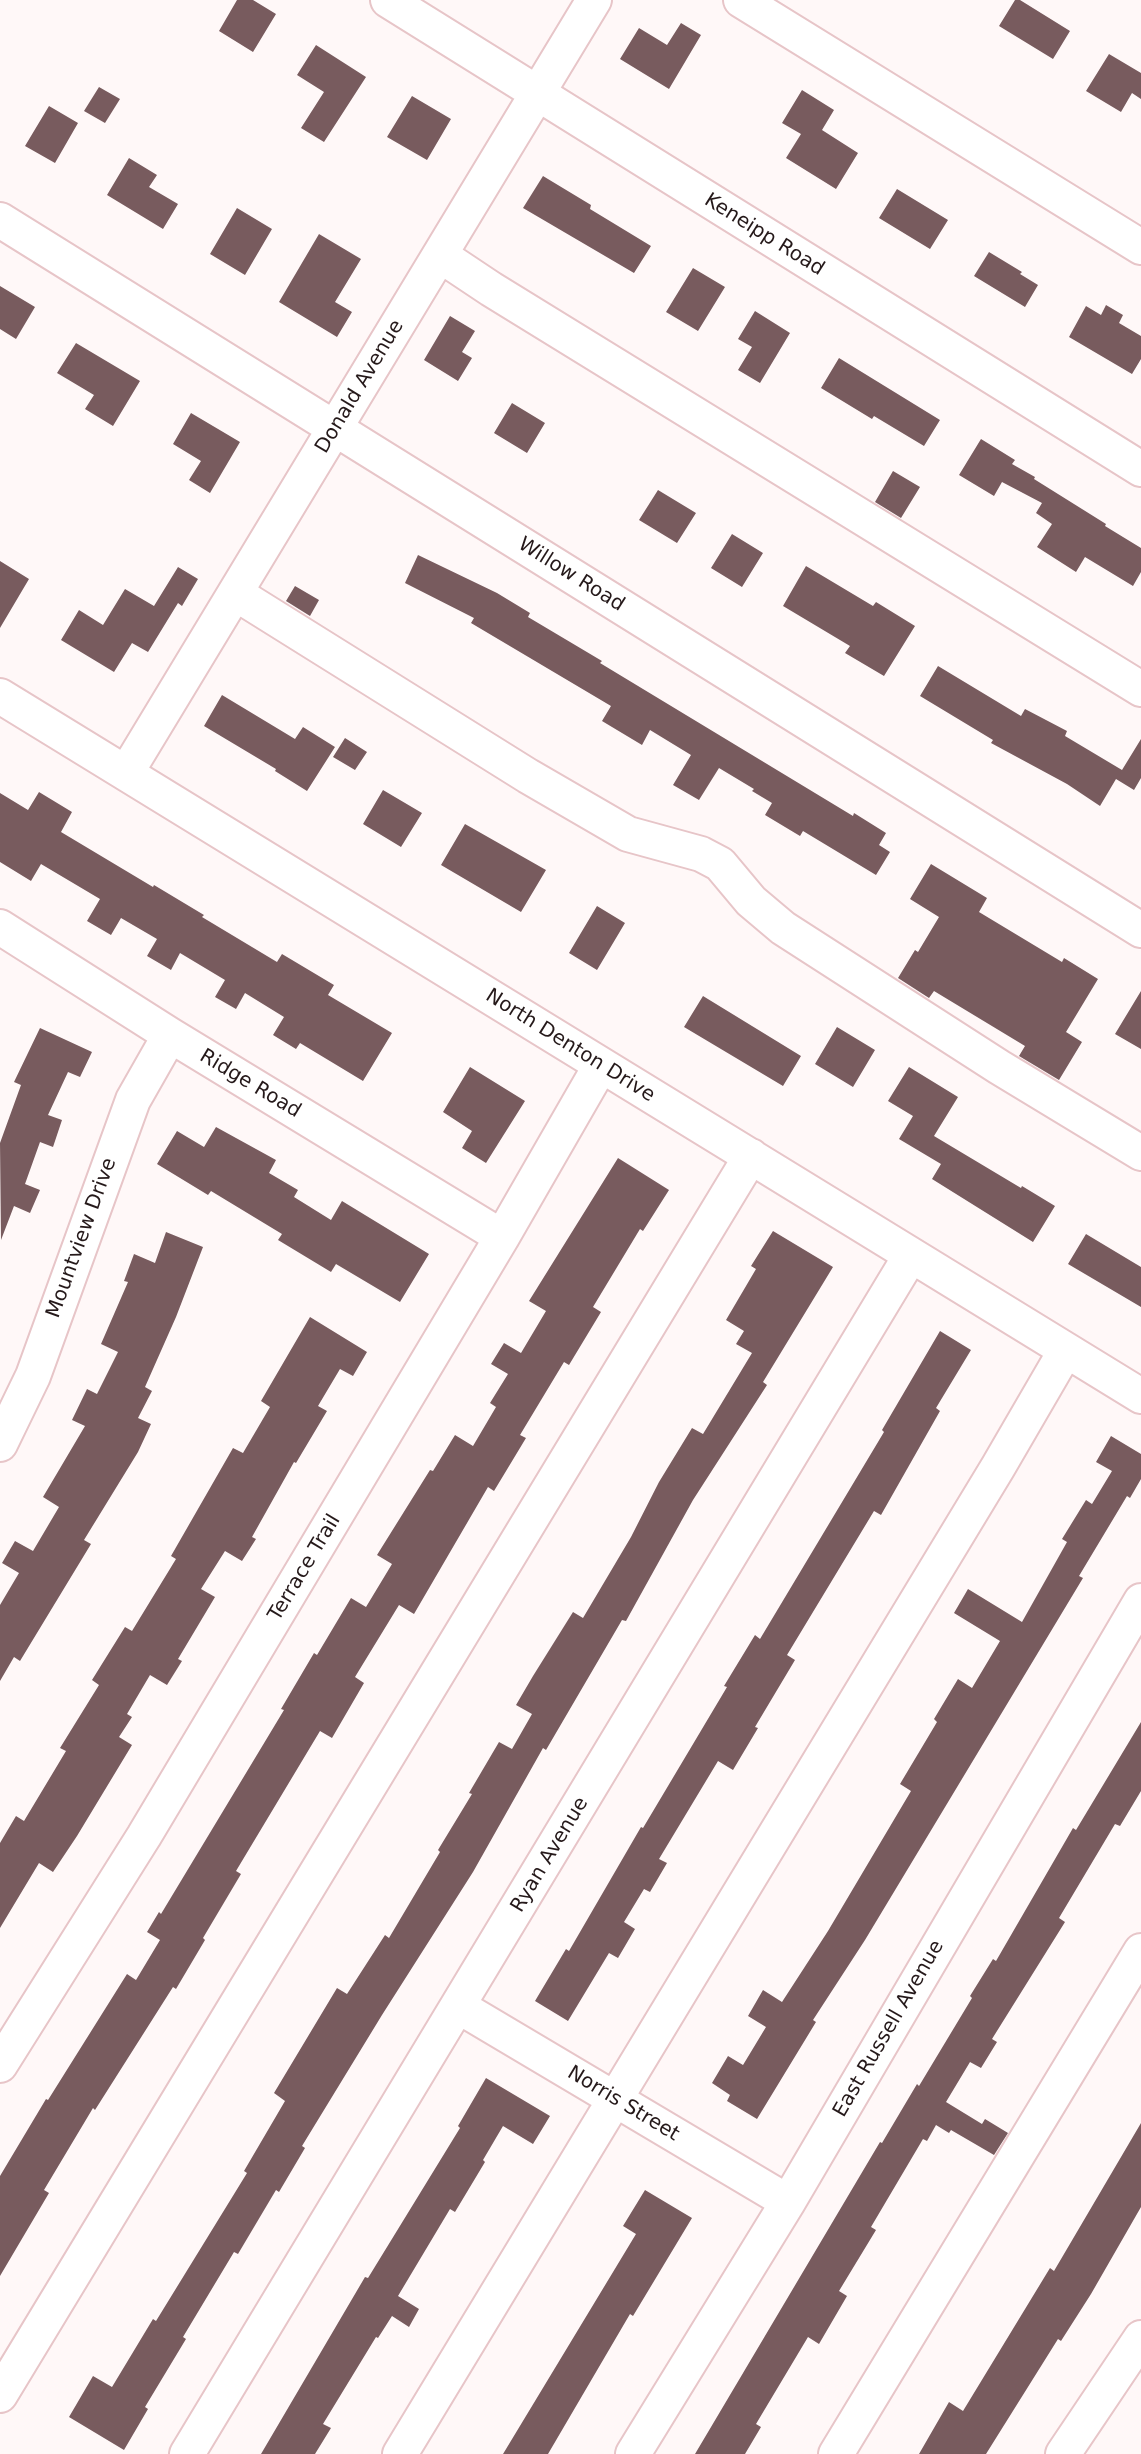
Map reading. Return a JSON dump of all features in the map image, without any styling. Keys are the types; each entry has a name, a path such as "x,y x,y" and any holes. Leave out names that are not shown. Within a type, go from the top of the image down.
{"street":[{"name":"Keneipp Road","path":"388,0 1141,469"},
{"name":"Donald Avenue","path":"126,773 594,0"},
{"path":"741,0 1141,247"},
{"name":"Willow Road","path":"0,220 1141,930"},
{"path":"440,255 1141,689"},
{"path":"235,593 528,776 628,834 701,854 720,864 751,901 783,928 999,1067 1141,1153"},
{"name":"North Denton Drive","path":"0,696 1141,1396"},
{"name":"Ridge Road","path":"0,927 170,1035 502,1237"},
{"name":"Mountview Drive","path":"0,1444 33,1376 133,1100 170,1035"},
{"name":"Terrace Trail","path":"0,2065 144,1836 502,1237 601,1065"},
{"path":"0,2395 751,1156"},
{"name":"Ryan Avenue","path":"187,2454 911,1255"},
{"path":"400,2454 1066,1350"},
{"name":"East Russell Avenue","path":"633,2454 788,2202 1141,1601"},
{"path":"836,2454 1141,1951"},
{"name":"Norris Street","path":"458,2006 788,2202"},
{"path":"1063,2454 1141,2339"}],"building":[{"path":"237,0 253,0 276,14 253,52 219,31"},
{"path":"1015,0 1020,0 1070,31 1053,59 999,26"},
{"path":"681,23 701,35 669,89 620,59 639,28 667,45"},
{"path":"316,45 366,77 324,142 301,128 324,92 297,75"},
{"path":"1109,54 1141,73 1141,99 1132,93 1121,112 1086,91"},
{"path":"99,87 120,99 105,123 84,111"},
{"path":"802,90 834,110 822,130 858,153 836,189 786,158 801,134 782,123"},
{"path":"412,96 451,119 427,160 387,137"},
{"path":"49,106 78,123 55,163 25,146"},
{"path":"129,158 157,175 149,187 178,204 163,229 107,195"},
{"path":"543,176 651,246 634,273 523,208"},
{"path":"897,189 948,220 930,249 879,218"},
{"path":"237,208 272,229 245,275 210,254"},
{"path":"319,234 361,259 335,302 352,312 337,337 279,302"},
{"path":"989,252 1038,285 1025,307 974,276"},
{"path":"693,268 725,287 698,331 666,312"},
{"path":"0,286 35,307 16,339 0,329"},
{"path":"1106,305 1123,315 1119,323 1141,336 1141,359 1132,374 1069,337 1086,306 1101,315"},
{"path":"755,311 790,333 760,383 738,370 752,347 738,339"},
{"path":"450,316 475,331 462,352 472,358 458,381 424,360"},
{"path":"76,343 140,381 113,426 85,409 94,395 57,373"},
{"path":"839,358 940,420 924,446 821,388"},
{"path":"512,403 545,423 527,453 494,433"},
{"path":"191,413 240,442 210,493 189,480 201,461 173,444"},
{"path":"981,439 1015,460 1012,464 1034,479 1141,548 1141,572 1133,586 1085,557 1076,572 1037,547 1052,524 1036,513 1042,503 1002,482 994,496 959,475"},
{"path":"893,471 920,487 901,518 875,502"},
{"path":"658,490 696,513 677,543 639,520"},
{"path":"732,534 763,553 742,587 711,568"},
{"path":"418,555 497,593 530,613 528,617 602,661 600,663 886,833 879,845 890,852 876,875 803,831 800,836 765,815 772,803 719,768 699,800 673,785 691,755 650,730 642,745 602,721 611,706 471,623 474,618 405,583"},
{"path":"0,561 29,579 0,628"},
{"path":"806,566 873,606 876,602 915,626 884,676 845,653 850,646 783,606"},
{"path":"178,567 198,579 182,606 178,603 148,652 132,643 114,672 61,640 79,610 103,625 125,589 154,606"},
{"path":"295,586 319,600 310,616 286,601"},
{"path":"938,666 1021,716 1025,709 1067,731 1065,736 1122,770 1141,739 1141,778 1134,790 1116,779 1100,806 1067,784 991,743 993,740 920,696"},
{"path":"222,695 295,739 303,727 335,747 307,791 204,726"},
{"path":"345,738 367,752 355,770 333,757"},
{"path":"383,790 422,813 401,847 363,824"},
{"path":"39,792 72,812 61,832 204,915 202,917 277,962 282,954 334,985 328,995 392,1033 363,1081 300,1043 296,1049 273,1035 284,1017 245,993 236,1009 215,997 225,980 180,953 171,970 147,956 157,939 121,918 111,935 87,921 100,899 41,864 31,881 0,862 0,793 28,810"},
{"path":"465,824 546,870 521,912 441,865"},
{"path":"931,864 987,898 979,912 1062,962 1064,958 1098,979 1066,1032 1082,1042 1059,1080 1019,1056 1025,1046 934,991 929,998 898,978 939,917 910,899"},
{"path":"597,906 625,923 597,970 569,953"},
{"path":"1141,991 1141,1049 1115,1034"},
{"path":"703,996 801,1056 783,1086 684,1027"},
{"path":"837,1027 875,1050 853,1087 815,1064"},
{"path":"40,1028 92,1052 80,1077 68,1072 48,1115 62,1120 53,1147 40,1142 25,1184 40,1190 30,1213 14,1206 1,1240 0,1143 21,1085 14,1082"},
{"path":"470,1067 525,1101 486,1163 462,1148 472,1131 443,1112"},
{"path":"909,1067 958,1097 934,1136 1055,1206 1033,1242 932,1179 941,1164 899,1139 913,1116 888,1101"},
{"path":"216,1127 276,1160 269,1173 298,1190 294,1197 331,1220 342,1201 429,1254 400,1302 336,1264 331,1272 278,1240 282,1234 211,1191 208,1195 157,1164 177,1131 204,1147"},
{"path":"618,1158 669,1190 643,1231 640,1229 593,1307 601,1312 569,1365 564,1362 520,1435 526,1438 494,1491 488,1487 414,1614 399,1605 355,1677 364,1683 332,1738 320,1731 236,1871 241,1874 203,1938 205,1940 176,1989 173,1987 95,2110 93,2108 44,2190 49,2193 0,2276 0,2176 127,1974 136,1980 160,1940 147,1932 159,1912 161,1914 284,1710 281,1709 314,1653 317,1655 351,1598 366,1607 392,1564 377,1555 430,1470 433,1471 455,1435 473,1446 496,1407 490,1403 508,1374 491,1364 504,1343 521,1353 546,1311 529,1301"},
{"path":"773,1231 833,1267 763,1382 767,1385 693,1500 626,1621 622,1620 546,1750 543,1748 473,1872 302,2146 305,2148 279,2192 276,2190 238,2254 234,2252 183,2337 186,2339 145,2407 148,2409 124,2450 69,2417 93,2376 112,2387 153,2319 156,2321 247,2173 244,2171 285,2101 274,2093 337,1988 347,1994 385,1935 389,1938 499,1742 512,1749 532,1714 516,1705 533,1676 573,1612 583,1618 692,1428 703,1434 752,1353 736,1344 744,1331 726,1320 756,1269 751,1266"},
{"path":"166,1232 203,1247 145,1387 152,1391 138,1418 151,1424 138,1452 84,1540 91,1544 20,1661 14,1657 0,1681 0,1605 19,1573 2,1563 15,1541 33,1551 59,1507 43,1497 85,1426 72,1420 87,1389 97,1394 118,1352 101,1344 128,1282 124,1281 134,1254 155,1263"},
{"path":"1086,1234 1141,1267 1141,1307 1068,1264"},
{"path":"310,1317 367,1352 353,1376 340,1369 318,1406 327,1411 294,1462 242,1561 225,1551 201,1589 215,1597 178,1659 182,1661 167,1685 150,1675 127,1714 132,1717 119,1737 132,1745 77,1836 53,1872 39,1863 0,1928 0,1843 16,1816 24,1821 66,1751 60,1748 99,1685 92,1680 125,1627 132,1631 176,1559 171,1556 233,1448 243,1453 270,1407 261,1401"},
{"path":"940,1331 971,1350 936,1408 940,1411 881,1515 874,1511 787,1655 795,1660 733,1770 718,1761 659,1859 667,1863 650,1892 644,1889 624,1922 635,1929 618,1958 609,1953 568,2021 535,2001 643,1828 755,1635 760,1639 884,1432 882,1430"},
{"path":"1111,1436 1141,1454 1141,1479 1130,1498 1127,1496 1079,1576 1083,1578 865,1940 813,2020 816,2022 757,2119 727,2101 730,2095 712,2083 728,2056 743,2065 766,2027 748,2016 763,1990 782,2002 911,1791 900,1784 937,1722 934,1719 958,1679 972,1688 1000,1641 954,1613 968,1589 1022,1622 1067,1542 1062,1539 1086,1500 1092,1504 1112,1471 1096,1462"},
{"path":"1141,1722 1141,1791 1120,1826 1115,1824 1059,1918 1065,1922 992,2039 997,2042 981,2068 970,2062 946,2102 982,2124 985,2119 1008,2133 994,2155 951,2130 949,2133 936,2125 927,2141 923,2139 871,2227 876,2230 839,2291 847,2296 819,2344 808,2337 756,2424 761,2427 745,2454 695,2454 880,2142 917,2084 919,2086 972,1998 970,1996 993,1959 996,1961 1073,1828 1076,1830"},
{"path":"486,2078 550,2116 533,2144 503,2126 455,2212 450,2209 398,2296 419,2309 409,2327 392,2316 376,2337 323,2424 331,2428 315,2454 261,2454 365,2277 368,2278 460,2128 458,2126"},
{"path":"1141,2123 1141,2207 1091,2294 1061,2341 1058,2339 986,2454 919,2454 949,2402 963,2411 1050,2268 1054,2271"},
{"path":"645,2190 692,2218 633,2316 630,2314 548,2454 503,2454 636,2234 623,2226"}]}
